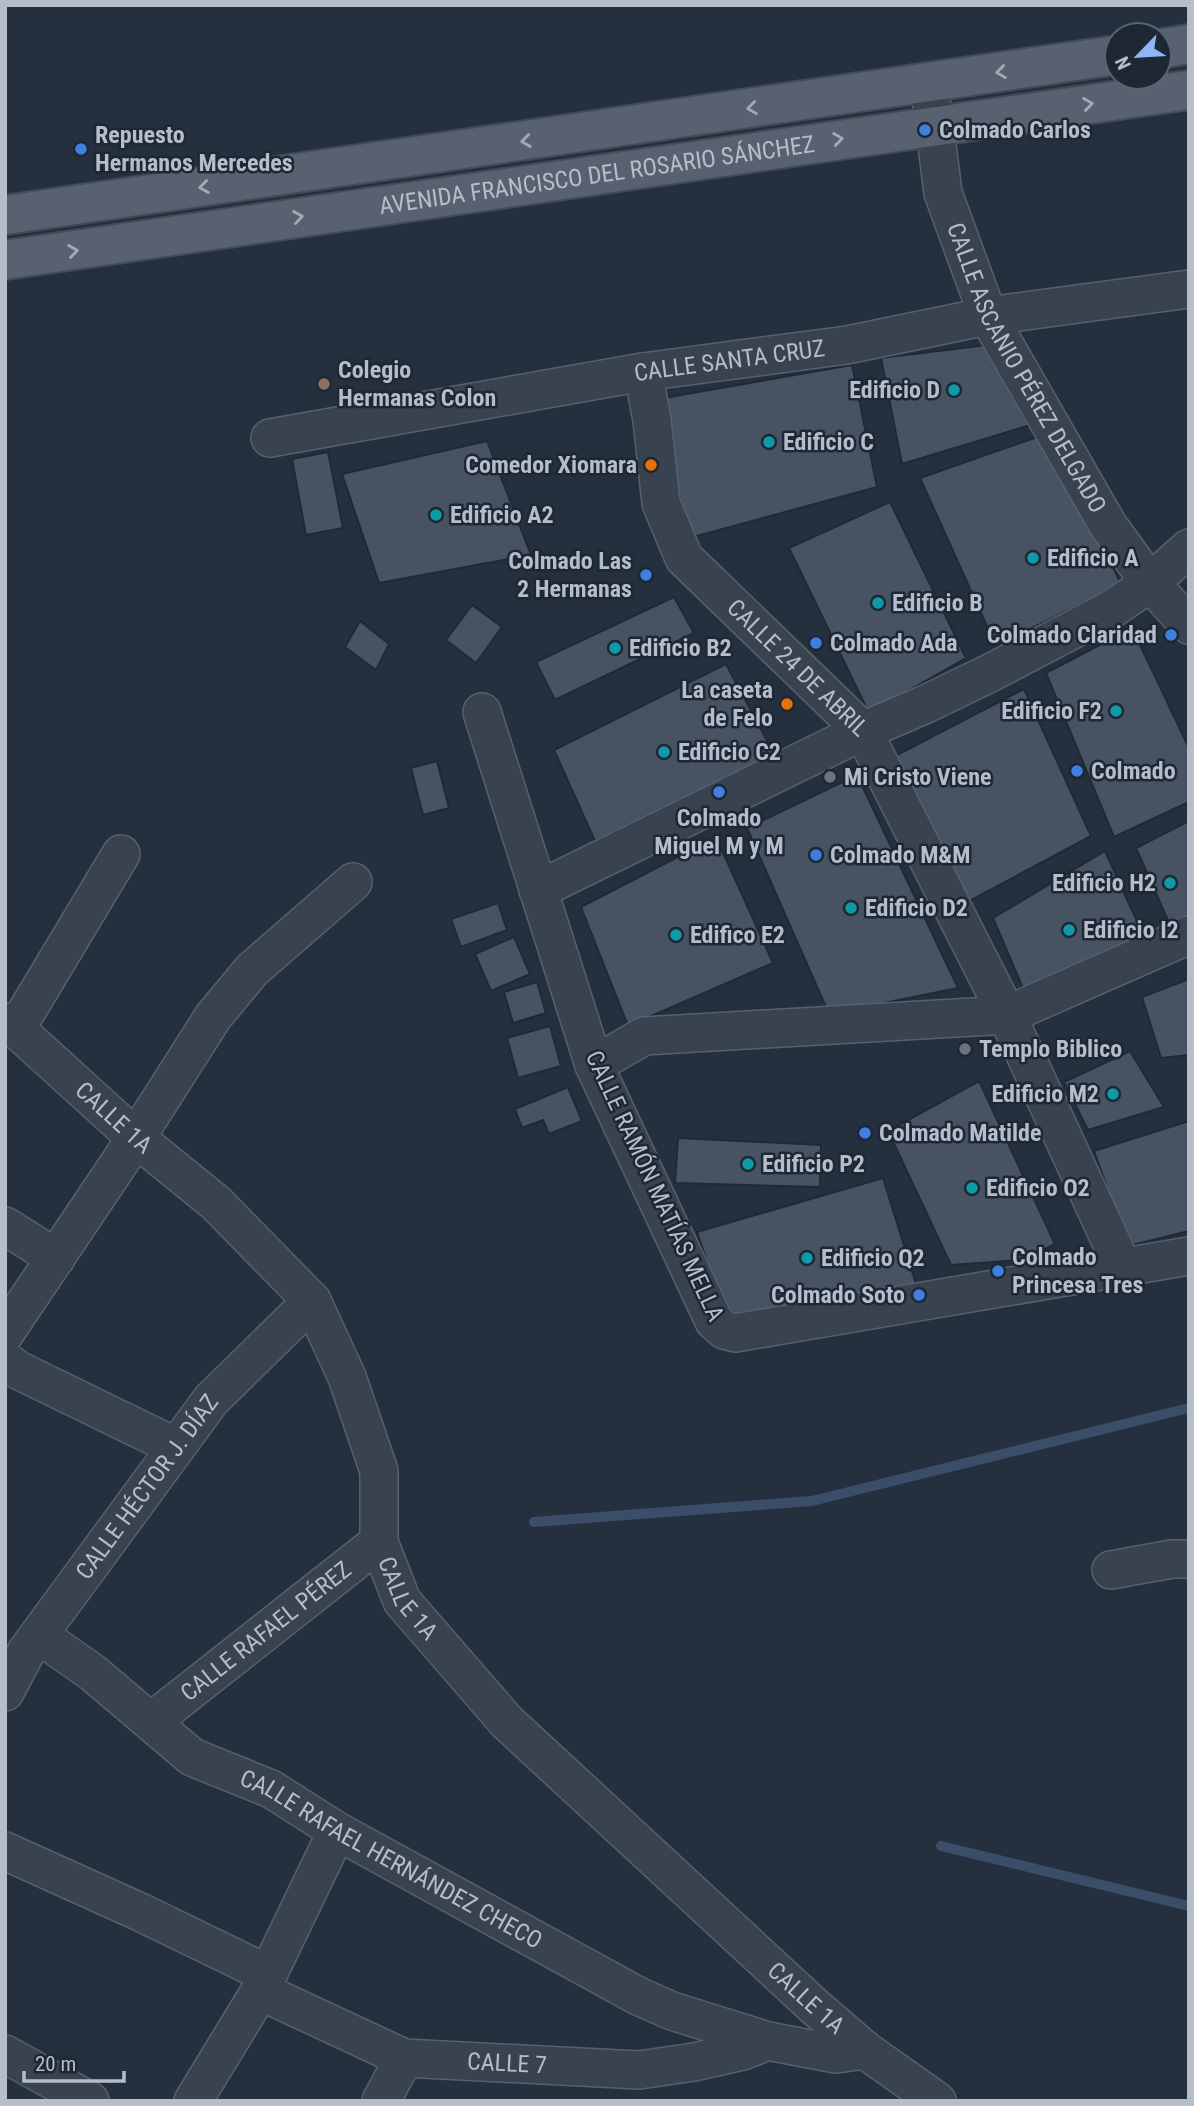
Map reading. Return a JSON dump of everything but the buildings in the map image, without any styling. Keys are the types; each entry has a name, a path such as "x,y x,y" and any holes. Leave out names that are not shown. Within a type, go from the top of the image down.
{"main road":[{"name":"AVENIDA FRANCISCO DEL ROSARIO SÁNCHEZ","path":"5,215 1103,57"},
{"name":"AVENIDA FRANCISCO DEL ROSARIO SÁNCHEZ","path":"5,260 1189,90"}],"street":[{"name":"CALLE ASCANIO PÉREZ DELGADO","path":"929,82 943,193 988,316 1108,525 1150,583 1189,625"},
{"name":"CALLE SANTA CRUZ","path":"270,438 643,372 847,345 988,316 1189,289"},
{"name":"CALLE 24 DE ABRIL","path":"643,372 652,420 661,503 684,558 863,730 1007,1015 1123,1268"},
{"path":"538,890 863,730 990,673 1112,610 1150,583 1189,548"},
{"name":"CALLE RAMÓN MATÍAS MELLA","path":"482,712 594,1065 715,1321 724,1330 735,1333 1189,1256"},
{"path":"11,1026 121,854"},
{"path":"5,1333 136,1138 213,1017 252,970 353,882"},
{"path":"594,1065 644,1036 1007,1015 1189,935"},
{"name":"CALLE 1A","path":"11,1026 136,1138 216,1203 312,1301 347,1377 379,1471 379,1542 402,1601 507,1722 815,2007 865,2050 937,2101"},
{"path":"5,1226 56,1258"},
{"name":"CALLE HÉCTOR J. DÍAZ","path":"5,1692 23,1642 211,1400 312,1301"},
{"path":"10,1374 176,1447"},
{"name":"CALLE RAFAEL PÉREZ","path":"152,1721 379,1542"},
{"path":"1111,1570 1172,1559 1189,1559"},
{"name":"CALLE RAFAEL HERNÁNDEZ CHECO","path":"23,1642 93,1672 192,1757 271,1790 337,1831 638,1996 672,2011 768,2041 836,2054 865,2050"},
{"path":"193,2101 264,1982 337,1831"},
{"name":"CALLE 7","path":"5,1851 140,1912 404,2058 631,2085 768,2041"},
{"path":"5,2054 90,2101"},
{"path":"381,2101 404,2058"}],"waterway":[{"path":"534,1522 812,1501 1189,1408"},
{"path":"941,1846 1189,1906"}],"place":[{"name":"Colmado Carlos","path":"925,130"},
{"name":"Repuesto Hermanos Mercedes","path":"81,149"},
{"name":"Colegio Hermanas Colon","path":"324,384"},
{"name":"Edificio D","path":"954,390"},
{"name":"Edificio C","path":"769,442"},
{"name":"Comedor Xiomara","path":"651,465"},
{"name":"Edificio A2","path":"436,515"},
{"name":"Edificio A","path":"1033,558"},
{"name":"Colmado Las 2 Hermanas","path":"646,575"},
{"name":"Edificio B","path":"878,603"},
{"name":"Colmado Claridad","path":"1171,635"},
{"name":"Colmado Ada","path":"816,643"},
{"name":"Edificio B2","path":"615,648"},
{"name":"La caseta de Felo","path":"787,704"},
{"name":"Edificio F2","path":"1116,711"},
{"name":"Edificio C2","path":"664,752"},
{"name":"Colmado","path":"1077,771"},
{"name":"Mi Cristo Viene","path":"830,777"},
{"name":"Colmado Miguel M y M","path":"719,792"},
{"name":"Colmado M&M","path":"816,855"},
{"name":"Edificio H2","path":"1170,883"},
{"name":"Edificio D2","path":"851,908"},
{"name":"Edificio I2","path":"1069,930"},
{"name":"Edifico E2","path":"676,935"},
{"name":"Templo Biblico","path":"965,1049"},
{"name":"Edificio M2","path":"1113,1094"},
{"name":"Colmado Matilde","path":"865,1133"},
{"name":"Edificio P2","path":"748,1164"},
{"name":"Edificio O2","path":"972,1188"},
{"name":"Edificio Q2","path":"807,1258"},
{"name":"Colmado Princesa Tres","path":"998,1271"},
{"name":"Colmado Soto","path":"919,1295"}]}
